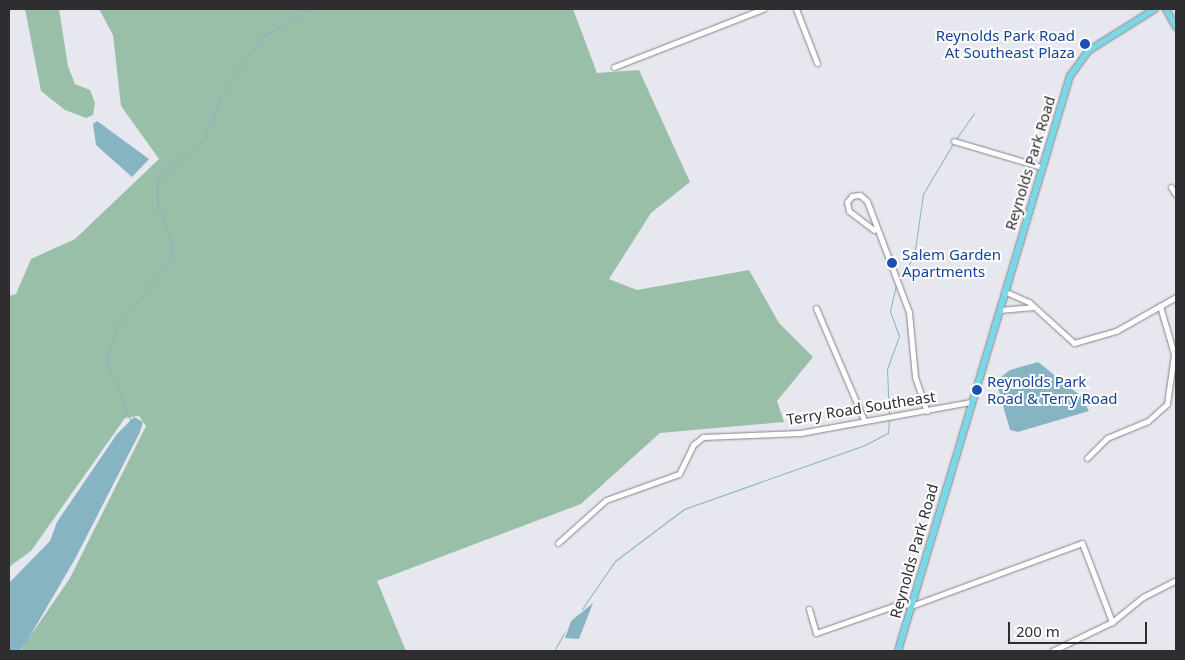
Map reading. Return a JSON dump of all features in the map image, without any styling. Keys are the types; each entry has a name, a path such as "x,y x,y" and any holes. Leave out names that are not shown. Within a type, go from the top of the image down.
{"main road":[{"name":"Reynolds Park Road","path":"898,651 1041,167 1078,62 1094,46 1155,9"},
{"path":"1166,9 1176,27"}],"street":[{"path":"614,67 643,54 763,9"},
{"path":"796,9 817,62"},
{"path":"954,141 1041,167"},
{"path":"1171,187 1176,195"},
{"path":"874,230 847,207 852,196 863,196 874,230 912,322 916,377 927,411"},
{"path":"856,215 867,208"},
{"path":"1004,291 1034,307 1066,340 1080,343 1116,331 1176,297"},
{"path":"1087,458 1107,438 1148,421 1167,404 1174,354 1160,306"},
{"path":"999,310 1034,307"},
{"path":"816,308 864,420"},
{"name":"Terry Road Southeast","path":"558,543 606,500 679,474 693,445 703,437 800,433 971,402"},
{"path":"809,609 816,634 902,602 911,606 1082,543 1112,622"},
{"path":"1052,651 1112,622 1143,597 1176,580"}],"green space":[{"path":"25,9 59,9 68,66 75,84 90,90 95,103 93,115 86,118 65,110 41,91"},
{"path":"99,9 573,9 597,73 639,70 690,182 651,213 609,279 637,290 749,270 779,323 813,357 777,401 784,422 660,433 581,504 377,581 406,651 20,651 70,578 146,426 139,416 125,418 31,551 9,567 9,296 16,294 31,259 75,239 159,159 121,106 113,35"}],"water":[{"path":"97,121 149,159 132,177 96,145 93,124"},
{"path":"1038,362 1082,397 1089,411 1018,432 1010,430 996,381 1010,370"},
{"path":"134,417 143,422 140,432 75,559 26,643 19,651 9,651 9,583 50,541 57,522 117,434"},
{"path":"593,603 579,639 565,638 571,621"}],"waterway":[{"path":"131,422 106,359 119,324 171,259 172,241 158,208 157,180 204,139 220,98 251,51 266,34 312,9"},
{"path":"956,139 974,113"},
{"path":"899,280 914,256 923,194 954,142"},
{"path":"889,415 887,369 899,336 890,311 896,285"},
{"path":"582,609 615,561 684,509 865,445 888,433 889,419"},
{"path":"554,651 564,633"}],"place":[{"name":"Reynolds Park Road At Southeast Plaza","path":"1085,44"},
{"name":"Salem Garden Apartments","path":"892,263"},
{"name":"Reynolds Park Road & Terry Road","path":"977,390"}]}
